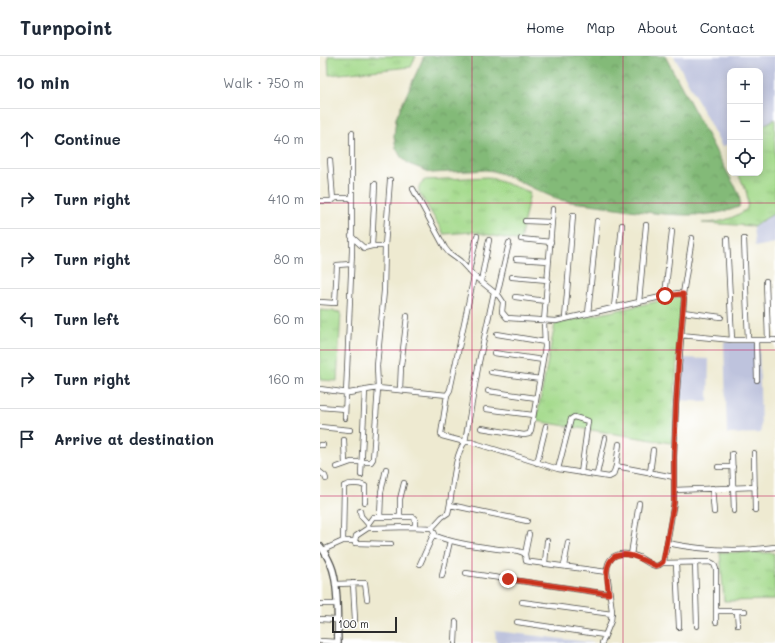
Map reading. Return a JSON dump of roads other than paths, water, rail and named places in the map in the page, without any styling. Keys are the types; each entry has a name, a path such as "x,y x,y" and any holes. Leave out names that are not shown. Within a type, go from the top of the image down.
{"street":[{"path":"345,418 352,236 352,134"},
{"path":"330,160 333,200"},
{"path":"337,467 351,462 371,462 373,460 378,388 377,366 384,291 385,246 390,180"},
{"path":"372,246 375,184"},
{"path":"413,189 445,248 474,276 496,294 503,302 502,312 507,318 556,321 678,293 683,294"},
{"path":"320,201 333,200 336,198 351,198"},
{"path":"481,428 524,435 529,434 531,430 545,342 544,321 553,209"},
{"path":"565,319 573,215"},
{"path":"525,221 552,222"},
{"path":"588,314 596,221"},
{"path":"614,308 622,225"},
{"path":"639,302 646,225"},
{"path":"665,296 672,232"},
{"path":"352,236 364,248 372,246 385,246"},
{"path":"469,271 477,236"},
{"path":"662,563 664,561 674,502 676,405 680,335 683,312 683,294 692,238"},
{"path":"521,239 551,242"},
{"path":"727,239 732,340"},
{"path":"744,239 748,340"},
{"path":"481,282 489,240"},
{"path":"420,564 433,531 442,517 448,513 454,472 462,446 465,442 479,362 509,243"},
{"path":"516,259 549,261"},
{"path":"320,302 335,303 337,265 351,264"},
{"path":"474,276 450,390 447,395 441,434 442,436 465,442 471,442 558,469 612,476 616,466 619,444"},
{"path":"512,277 548,280"},
{"path":"766,281 768,340"},
{"path":"515,297 546,300"},
{"path":"683,312 722,317"},
{"path":"400,390 401,366 407,316"},
{"path":"496,334 545,342"},
{"path":"680,335 732,340 775,340"},
{"path":"756,340 757,380"},
{"path":"494,353 543,360"},
{"path":"491,372 540,379"},
{"path":"320,389 347,392 378,388 447,395"},
{"path":"361,475 365,390"},
{"path":"488,391 536,398"},
{"path":"320,407 345,409"},
{"path":"486,409 533,415"},
{"path":"558,469 570,419 574,417 588,421 581,473"},
{"path":"537,463 546,426"},
{"path":"320,427 350,430"},
{"path":"597,474 605,438"},
{"path":"344,440 345,464"},
{"path":"650,473 653,450"},
{"path":"754,453 755,510"},
{"path":"732,454 734,512"},
{"path":"616,466 674,477"},
{"path":"718,467 733,467"},
{"path":"380,517 381,492 386,469"},
{"path":"320,472 326,479"},
{"path":"400,517 400,499 404,483"},
{"path":"343,541 344,486 348,484 363,484 365,486 365,502"},
{"path":"674,490 754,486"},
{"path":"712,488 714,512"},
{"path":"631,555 639,503"},
{"path":"450,505 527,520"},
{"path":"360,511 362,520 368,526 415,527 433,531 436,536 450,541 522,551 525,554"},
{"path":"355,541 356,536 368,526 373,517 414,518 415,527"},
{"path":"528,534 525,554 526,561 607,572"},
{"path":"320,641 338,643 335,584 332,566 322,548 343,541 355,541 355,543 391,544"},
{"path":"442,576 450,541"},
{"path":"545,563 548,541"},
{"path":"564,566 568,543"},
{"path":"667,543 719,549 764,549 775,547"},
{"path":"602,643 611,621 612,614 607,572 608,564 613,557 619,554 631,555 656,566 662,563 710,562 714,564 716,569 716,622"},
{"path":"695,562 697,626"},
{"path":"676,563 679,627"},
{"path":"466,573 609,594"},
{"path":"353,583 355,620"},
{"path":"335,584 365,583 366,600"},
{"path":"522,602 612,614"},
{"path":"320,604 336,604"},
{"path":"716,611 745,611"},
{"path":"737,611 738,625"},
{"path":"320,619 337,620"},
{"path":"455,643 456,622"},
{"path":"517,622 604,635"}]}
